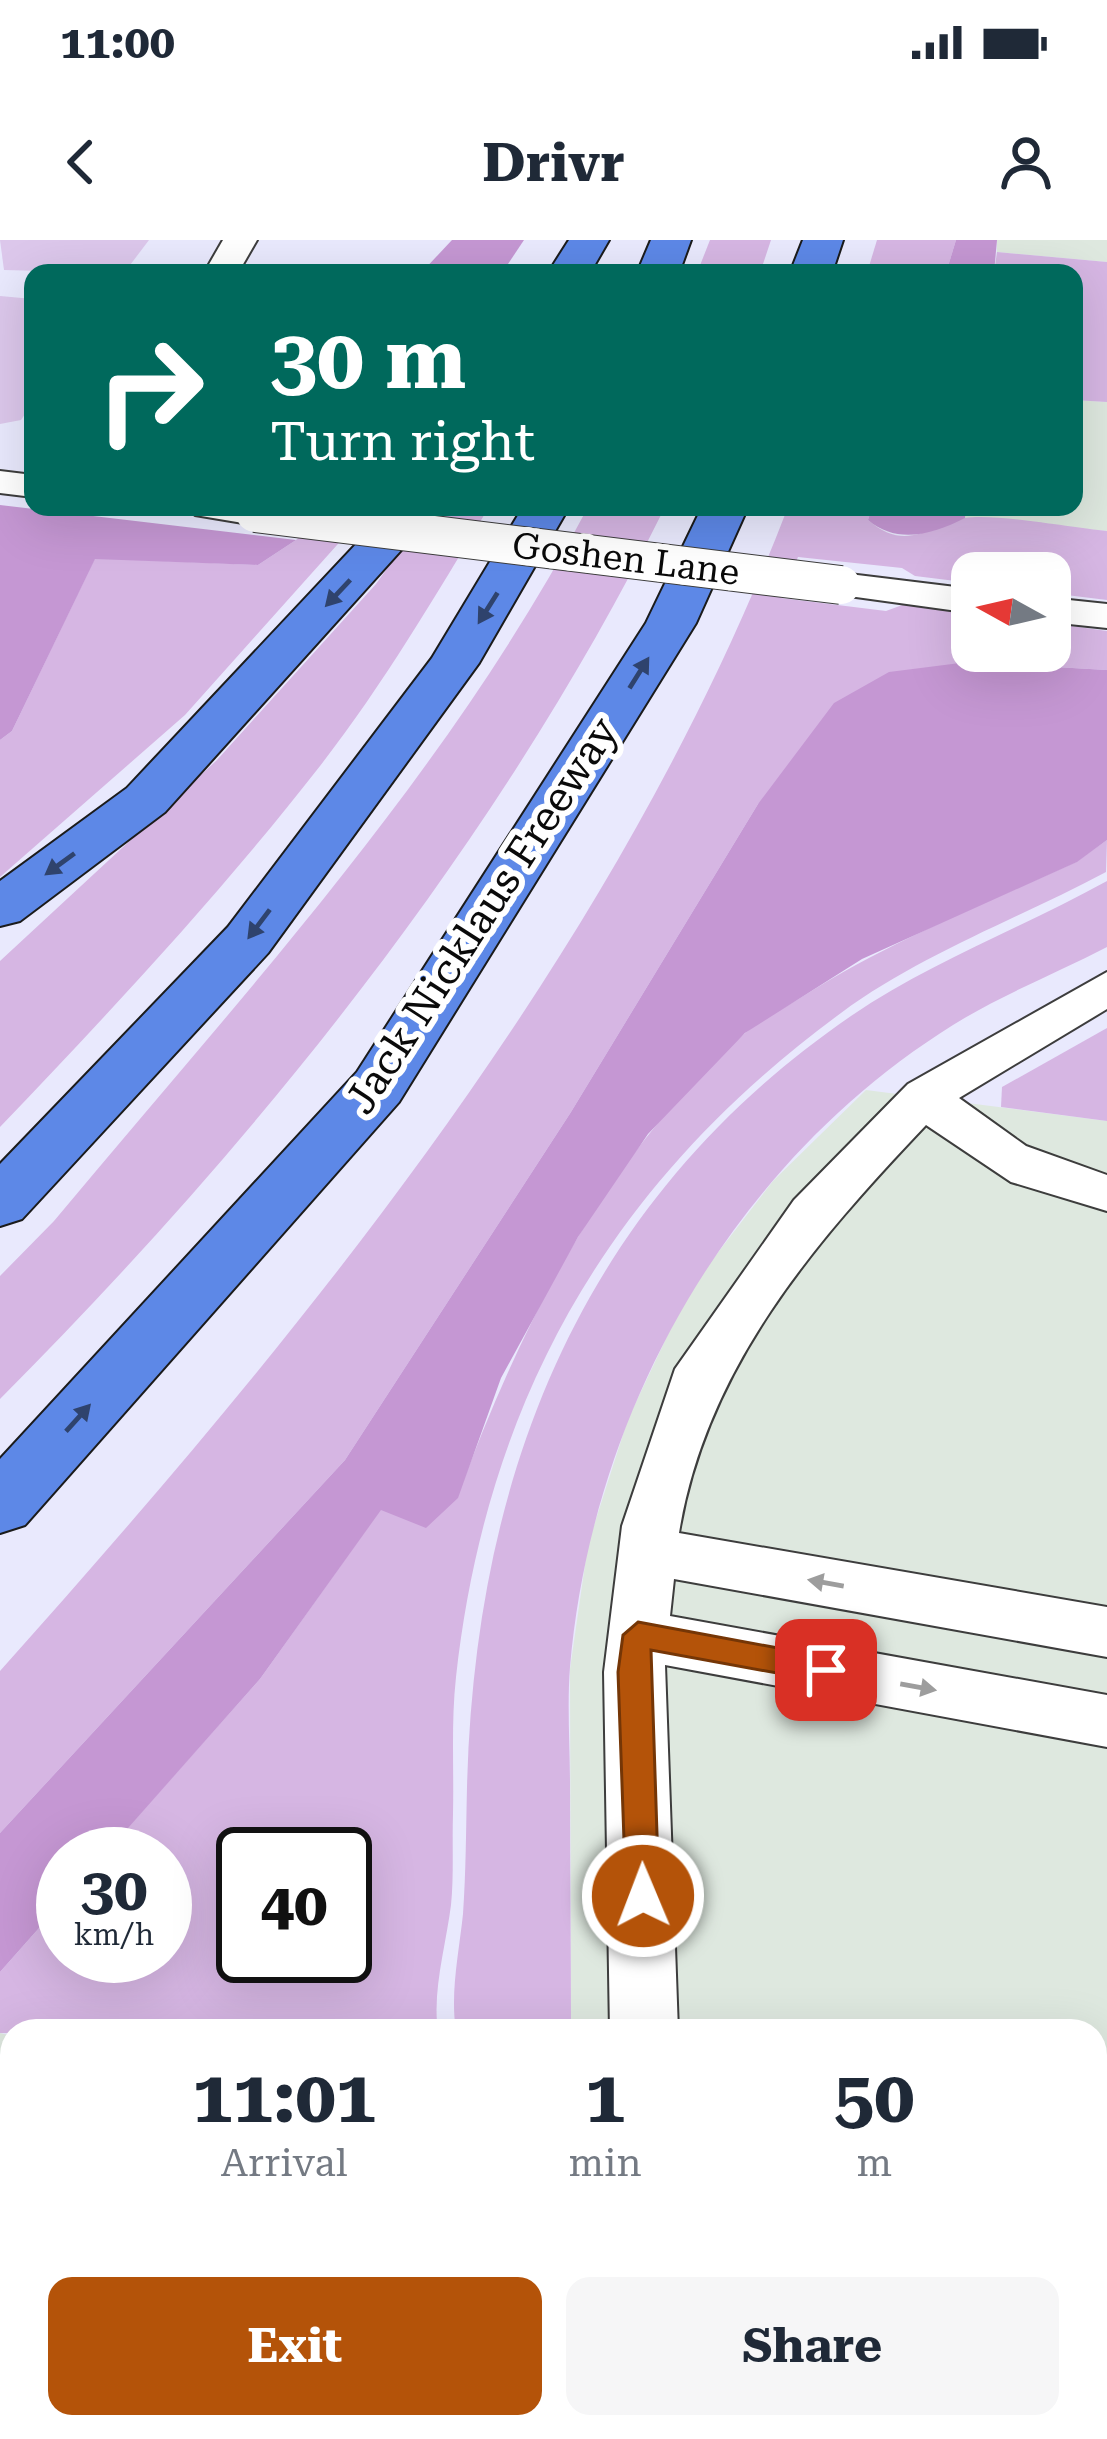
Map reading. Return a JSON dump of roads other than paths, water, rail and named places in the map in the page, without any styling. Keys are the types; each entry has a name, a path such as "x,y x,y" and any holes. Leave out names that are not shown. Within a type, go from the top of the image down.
{"highway":[{"path":"0,908 146,800 410,516"},
{"path":"0,1204 248,940 454,663 541,516"},
{"name":"Jack Nicklaus Freeway","path":"0,1505 378,1087 671,623 721,516"}],"street":[{"name":"Goshen Lane","path":"279,516 951,598"},
{"path":"1071,612 1107,616"},
{"path":"644,2019 634,1672 650,1526 702,1369 812,1213 925,1096 1107,988"},
{"path":"925,1096 979,1144 1038,1178 1107,1193"},
{"path":"648,1551 1107,1632"},
{"path":"638,1635 1107,1721"}]}
